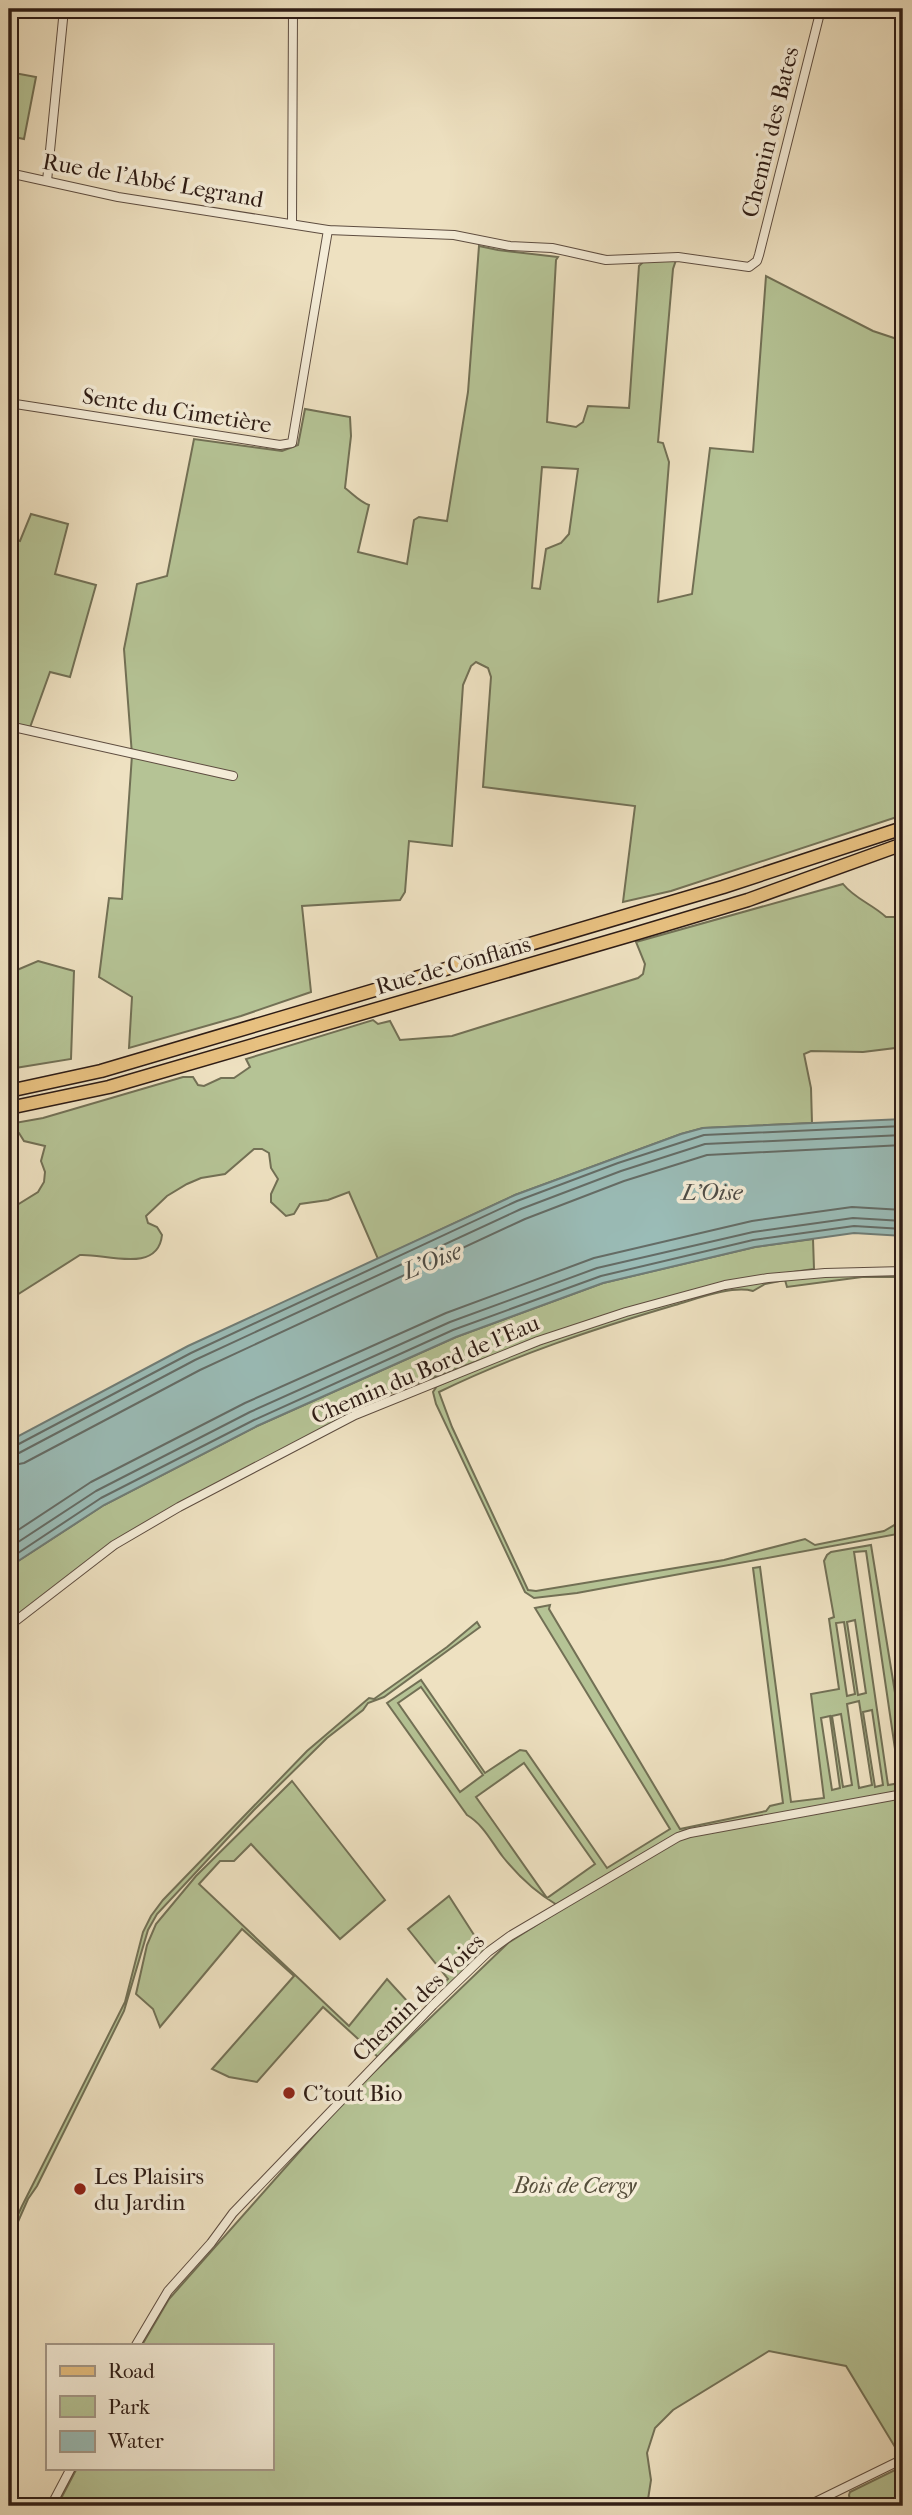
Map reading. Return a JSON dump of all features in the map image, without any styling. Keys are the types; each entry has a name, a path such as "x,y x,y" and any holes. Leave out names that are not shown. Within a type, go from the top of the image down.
{"main road":[{"name":"Rue de Conflans","path":"9,1091 101,1071 723,887 903,828"},
{"name":"Rue de Conflans","path":"9,1108 108,1087 631,935 771,892 903,844"}],"street":[{"path":"47,181 64,9"},
{"path":"292,223 293,9"},
{"name":"Chemin des Bates","path":"754,264 759,255 821,9"},
{"path":"846,9 856,12 861,9"},
{"name":"Rue de l'Abbé Legrand","path":"9,173 118,197 328,230 454,235 510,246 552,248 606,260 678,257 746,267 754,264"},
{"name":"Sente du Cimetière","path":"9,403 280,445 292,443 328,230"},
{"path":"9,726 233,776"},
{"name":"Chemin du Bord de l'Eau","path":"9,1626 114,1545 178,1507 355,1415 538,1341 626,1312 725,1285 825,1272 903,1271"},
{"name":"Chemin des Voies","path":"137,2344 167,2291 211,2243 233,2213 433,2005 488,1952 510,1936 678,1837 903,1794"},
{"path":"807,2506 903,2459"},
{"path":"51,2506 70,2470"}],"green space":[{"path":"9,72 36,77 24,139 9,136"},
{"path":"479,246 558,257 547,422 576,427 583,422 588,406 629,408 639,266 644,261 676,260 658,442 663,443 669,462 658,602 692,594 710,448 753,452 766,276 873,331 903,341 903,815 671,891 623,902 635,806 483,787 491,677 488,668 476,662 471,666 463,685 452,846 409,841 405,892 400,900 302,906 311,992 241,1016 129,1048 132,997 99,977 109,898 122,899 132,755 124,649 137,584 167,576 194,439 282,451 298,445 305,409 350,417 351,436 345,488 369,505 358,552 407,564 414,520 419,517 447,521 468,392","holes":["542,467 578,469 569,534 561,543 546,549 540,589 532,588"]},
{"path":"31,514 68,524 55,574 96,585 70,677 50,672 28,733 9,725 9,537 20,541"},
{"path":"843,884 886,917 903,917 903,1047 863,1052 811,1051 804,1054 811,1088 812,1123 703,1128 681,1134 515,1195 378,1259 349,1192 328,1200 300,1204 294,1214 286,1216 271,1202 271,1194 278,1179 271,1168 269,1153 254,1149 225,1174 201,1178 187,1184 167,1196 146,1216 148,1223 157,1227 162,1235 158,1247 151,1255 128,1259 80,1255 9,1300 9,1210 38,1192 44,1182 45,1172 41,1161 45,1146 24,1141 19,1133 9,1135 9,1124 43,1118 183,1077 193,1077 198,1085 204,1086 221,1078 234,1078 250,1067 246,1059 373,1020 378,1024 390,1021 400,1040 452,1036 638,978 643,974 645,964 636,942"},
{"path":"38,961 74,971 71,1059 9,1069 9,1034 15,1035 17,970"},
{"path":"813,1239 814,1269 730,1281 489,1357 352,1409 328,1426 179,1504 9,1623 9,1567 104,1505 257,1426 456,1337 603,1283 755,1247"},
{"path":"903,1273 903,1277 862,1277 787,1287 785,1280 765,1284 753,1291 735,1290 714,1294 555,1344 439,1392 452,1427 528,1590 536,1591 724,1560 805,1539 815,1545 884,1531 903,1520 903,1533 577,1593 534,1598 525,1592 436,1404 433,1392 437,1386 580,1329 691,1296 772,1280"},
{"path":"871,1545 897,1705 903,1705 903,1713 897,1715 903,1753 903,1792 683,1831 557,1905 542,1895 521,1878 483,1829 467,1815 387,1703 421,1680 485,1773 520,1750 526,1751 607,1868 670,1829 535,1608 550,1605 549,1609 680,1829 766,1811 770,1806 783,1803 753,1568 760,1567 791,1802 824,1798 811,1694 839,1689 829,1619 834,1617 824,1561 831,1552","holes":["866,1551 900,1783 888,1785 854,1552","855,1620 866,1693 858,1695 847,1622","844,1622 855,1694 847,1696 836,1623","421,1687 483,1775 460,1792 398,1703","859,1701 872,1785 859,1788 847,1704","872,1710 883,1785 875,1787 863,1712","841,1714 852,1785 843,1787 832,1716","830,1716 840,1788 832,1790 821,1718","524,1763 595,1864 547,1898 476,1797"]},
{"path":"477,1622 480,1627 384,1697 368,1703 327,1738 254,1810 157,1914 148,1930 124,2011 37,2186 28,2199 9,2242 9,2234 22,2206 125,2002 143,1932 163,1900 307,1751 369,1698 374,1699"},
{"path":"292,1781 385,1900 340,1939 251,1844 234,1861 220,1861 199,1884 349,2026 387,1979 419,2014 378,2057 323,2007 257,2082 229,2077 212,2069 294,1976 242,1929 160,2027 153,2009 136,1994 147,1945 156,1924 196,1876"},
{"name":"Bois de Cergy","path":"903,1795 903,2451 898,2452 846,2366 769,2351 673,2410 655,2428 647,2453 651,2480 647,2506 57,2506 76,2470 273,2470 273,2344 143,2344 169,2299 347,2098 508,1943 672,1840"},
{"path":"449,1896 485,1952 448,1986 441,1986 448,1979 408,1929"},
{"path":"903,2466 903,2506 851,2506 850,2492"}],"water":[{"name":"L’Oise","path":"903,1119 903,1236 854,1233 755,1247 603,1283 456,1337 257,1426 104,1505 9,1567 9,1441 188,1346 515,1195 681,1134 703,1128"}],"place":[{"name":"C'tout Bio","path":"289,2093"},
{"name":"Les Plaisirs du Jardin","path":"80,2189"}],"water label":[{"name":"L'Oise","path":"432,1261"}]}
